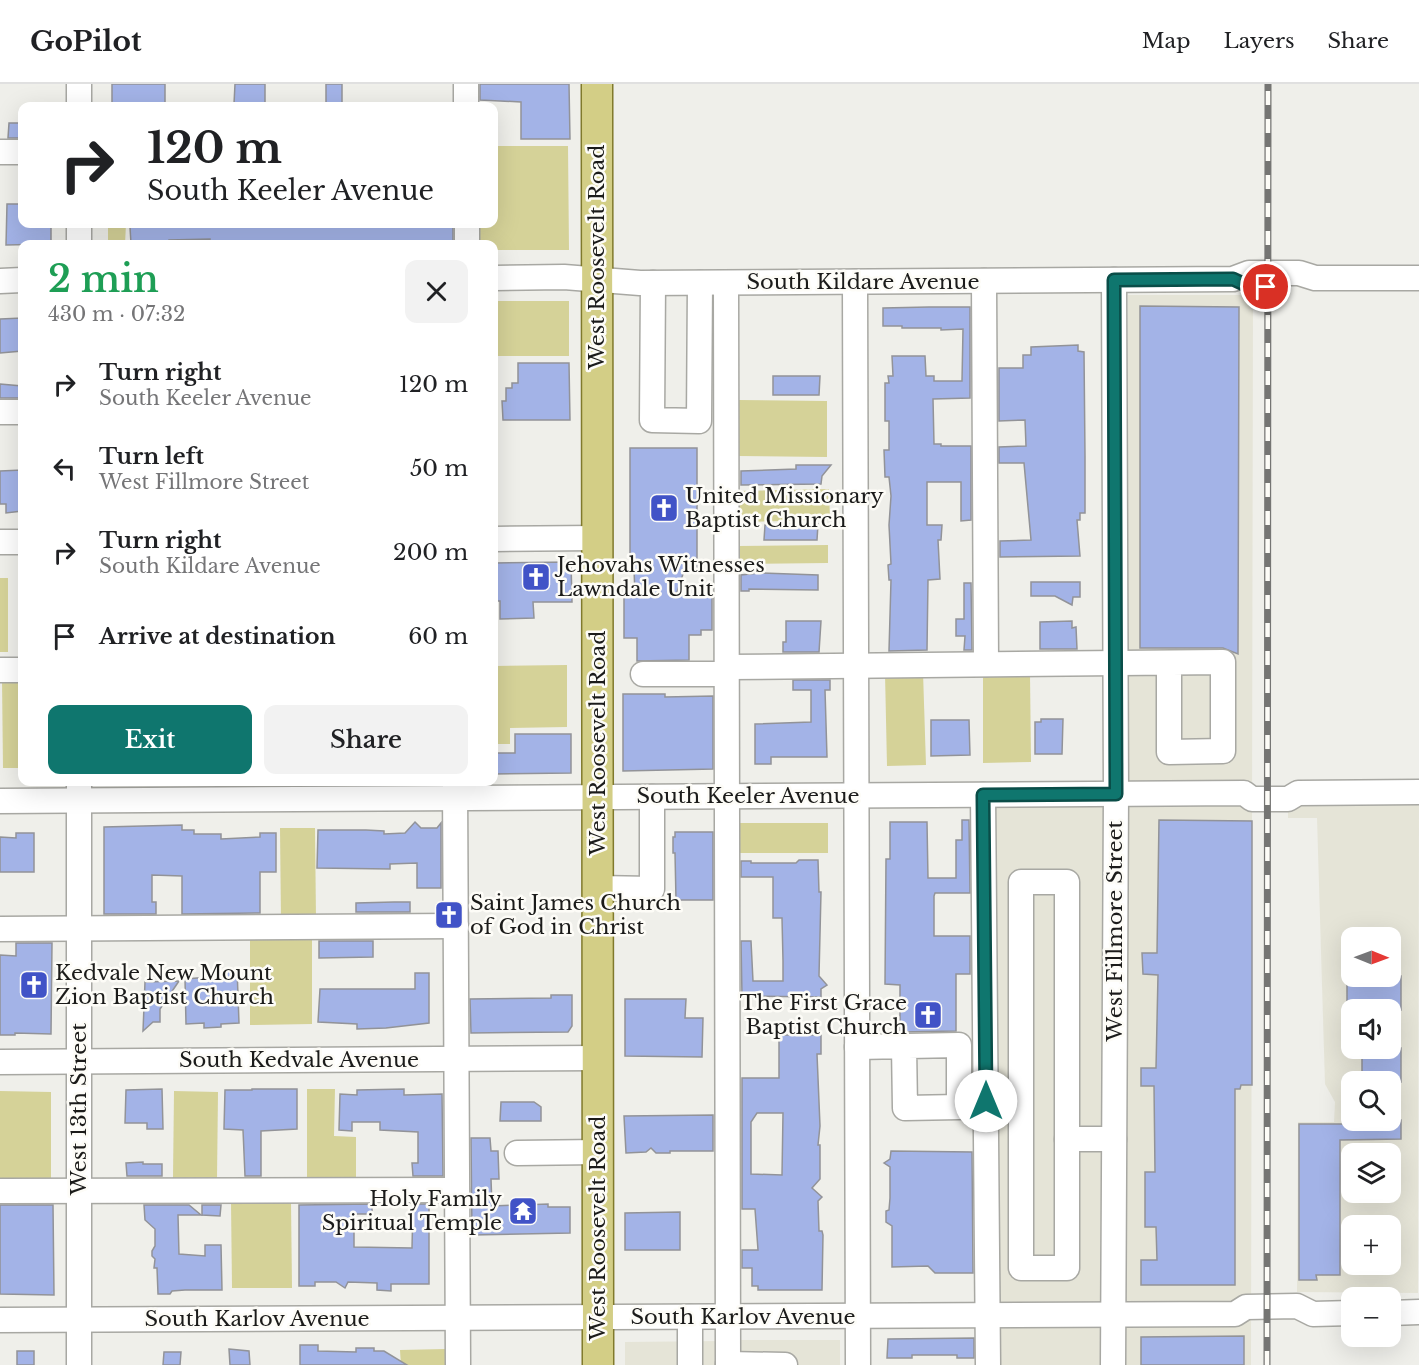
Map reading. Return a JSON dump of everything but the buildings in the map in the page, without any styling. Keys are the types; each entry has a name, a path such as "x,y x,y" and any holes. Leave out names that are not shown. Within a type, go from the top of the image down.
{"main road":[{"name":"West Roosevelt Road","path":"597,84 598,1365"}],"street":[{"path":"79,84 79,102"},
{"path":"466,84 466,102"},
{"path":"0,152 18,152"},
{"name":"South Kildare Avenue","path":"498,278 564,278 653,283 1233,279 1249,273 1299,273 1315,279 1419,278"},
{"path":"0,281 18,280"},
{"name":"West Fillmore Street","path":"1113,1365 1116,794 1114,280"},
{"path":"984,281 986,664"},
{"path":"855,282 858,1365"},
{"path":"653,283 652,420 687,421 699,421 700,283"},
{"path":"726,283 728,1365 785,1365"},
{"path":"0,412 18,412"},
{"path":"498,539 597,538"},
{"path":"0,542 18,542"},
{"path":"644,674 856,665 1169,663"},
{"path":"0,670 18,670"},
{"name":"South Keeler Avenue","path":"0,801 79,791 455,790 598,797 1244,793 1251,787 1287,786 1298,793 1419,792"},
{"path":"455,790 458,1365"},
{"name":"West 13th Street","path":"79,791 79,1365"},
{"path":"983,795 988,1365"},
{"path":"598,888 652,889 652,796"},
{"path":"1021,882 1067,882 1067,1139 1067,1268 1022,1268 1021,882"},
{"path":"0,929 456,926"},
{"path":"857,1047 904,1046"},
{"name":"South Kedvale Avenue","path":"0,1062 598,1058"},
{"path":"1067,1139 1114,1139"},
{"path":"517,1153 598,1152"},
{"path":"0,1191 457,1190"},
{"name":"South Karlov Avenue","path":"0,1320 1234,1314 1246,1306 1297,1306 1313,1314 1341,1313"},
{"path":"1401,1312 1419,1312"},
{"path":"690,1317 690,1365"}],"shaded area":[{"path":"498,146 568,146 569,250 498,250 498,240 476,240 476,228 498,228"},
{"path":"108,228 126,228 125,240 108,240"},
{"path":"1128,295 1253,295 1251,1365 988,1365 983,806 1128,803"},
{"path":"498,301 569,301 569,356 498,356"},
{"path":"738,400 827,401 827,457 738,456"},
{"path":"829,489 830,520 736,522 736,491"},
{"path":"828,545 828,563 738,564 738,546"},
{"path":"0,578 8,578 8,652 0,652"},
{"path":"567,665 567,727 510,728 510,744 498,744 498,666"},
{"path":"923,672 926,765 887,766 885,673"},
{"path":"1030,674 1031,762 983,763 983,675"},
{"path":"2,678 18,678 18,768 3,768"},
{"path":"1419,800 1418,1293 1401,1293 1401,1287 1341,1287 1341,1292 1297,1292 1298,1122 1334,1122 1335,1102 1325,1084 1317,818 1288,818 1288,801"},
{"path":"735,823 828,823 828,853 735,853"},
{"path":"280,828 315,828 316,920 281,921"},
{"path":"312,939 312,1024 250,1025 250,940"},
{"path":"307,1089 335,1089 334,1136 356,1137 356,1180 307,1180"},
{"path":"0,1091 51,1092 51,1182 0,1182"},
{"path":"174,1091 218,1092 217,1179 173,1178"},
{"path":"231,1202 291,1202 292,1288 232,1288"},
{"path":"734,1340 840,1340 840,1365 734,1365"},
{"path":"722,1341 722,1365 625,1365 625,1342"},
{"path":"445,1349 445,1365 401,1365 400,1350"}],"railway":[{"path":"1267,1365 1268,84"}],"place":[{"name":"United Missionary Baptist Church","path":"664,508"},
{"name":"Jehovahs Witnesses Lawndale Unit","path":"536,577"},
{"name":"Saint James Church of God in Christ","path":"449,915"},
{"name":"Kedvale New Mount Zion Baptist Church","path":"34,985"},
{"name":"The First Grace Baptist Church","path":"928,1015"},
{"name":"Holy Family Spiritual Temple","path":"523,1211"}],"route":[{"path":"986,1101 983,795 1116,794 1114,280 1233,279 1250,287 1266,287"}]}
